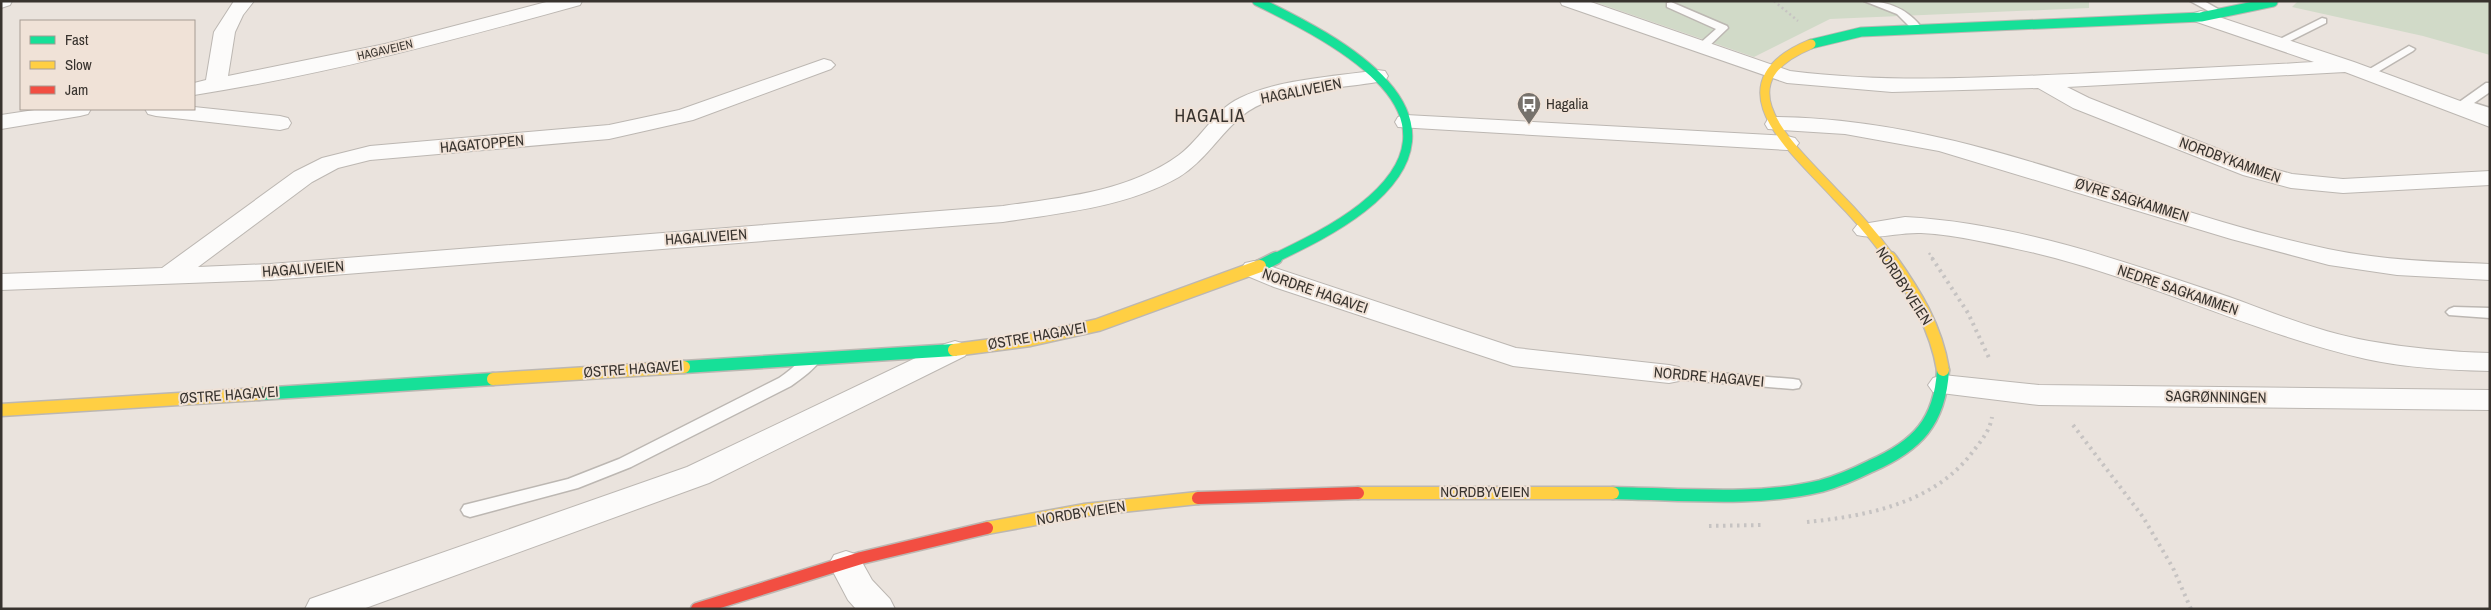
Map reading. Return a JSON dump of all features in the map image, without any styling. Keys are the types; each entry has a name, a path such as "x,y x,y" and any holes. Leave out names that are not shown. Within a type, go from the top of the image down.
{"street":[{"path":"216,86 222,34 232,15 245,1"},
{"name":"HAGAVEIEN","path":"195,89 216,86 409,44 573,1"},
{"name":"NORDRE HAGAVEI","path":"1254,269 1324,232 1362,208 1392,179 1407,150 1406,122 1401,105 1377,76 1318,31 1257,1"},
{"path":"1569,1 1771,71 1781,59 1809,43 1825,38 1861,32 2206,10 2273,2"},
{"name":"NORDBYKAMMEN","path":"2206,10 2278,43 2462,106 2490,120"},
{"name":"HAGATOPPEN","path":"167,277 303,177 330,163 370,153 609,132 684,115 824,65"},
{"name":"NORDBYKAMMEN","path":"1771,71 1787,77 1809,80 1888,84 2042,82 2347,66"},
{"name":"NORDBYVEIEN","path":"697,609 846,564 951,535 1141,503 1234,497 1400,492 1754,494 1819,486 1894,457 1921,438 1938,410 1943,384 1942,358 1939,345 1926,316 1866,230 1781,134 1766,105 1765,82 1771,71"},
{"name":"HAGALIVEIEN","path":"1,282 270,272 993,214 1065,204 1108,195 1142,184 1173,169 1189,158 1227,119 1249,101 1377,76"},
{"name":"NORDBYKAMMEN","path":"2042,82 2081,103 2251,170 2291,181 2343,186 2490,178"},
{"path":"1,122 74,110"},
{"path":"164,110 280,124"},
{"path":"1406,122 1781,134"},
{"name":"ØVRE SAGKAMMEN","path":"1781,134 1811,123 1877,129 1962,148 2316,255 2372,266 2490,272"},
{"name":"NEDRE SAGKAMMEN","path":"1866,230 1904,225 1947,228 2042,247 2132,273 2303,332 2368,350 2451,361 2490,362"},
{"name":"NORDRE HAGAVEI","path":"1254,269 1283,281 1513,357 1669,374"},
{"name":"ØSTRE HAGAVEI","path":"1,410 955,350 1030,340 1098,325 1254,269"},
{"path":"323,609 698,475 955,350"},
{"name":"SAGRØNNINGEN","path":"1943,384 2039,395 2490,400"},
{"path":"846,564 860,590 877,609"}],"lane":[{"path":"1868,1 1903,6 1918,28"},
{"path":"1670,5 1723,28 1702,47"},
{"path":"2278,43 2322,21"},
{"path":"2367,74 2409,49"},
{"path":"2462,106 2490,86"},
{"path":"2462,106 2490,112"},
{"path":"2454,312 2490,313"},
{"path":"470,510 572,484 625,463 785,382 800,372 814,358"},
{"name":"NORDRE HAGAVEI","path":"1669,374 1792,384"}],"path":[{"path":"1800,522 1873,512 1919,495 1955,473 1976,449 1991,423 1996,391 1990,360 1968,313 1936,261 1904,225"},
{"path":"2039,395 2063,413 2143,517 2173,568 2191,609"},
{"path":"1706,526 1772,525"}],"green space":[{"path":"1592,1 2089,1 2089,8 1830,19 1754,57"},
{"path":"2298,1 2490,1 2490,55 2423,36 2292,7"}],"traffic: fast":[{"path":"1257,1 1311,27 1364,63 1393,93 1406,118 1408,132 1406,147 1393,175 1373,199 1338,225 1260,266"},
{"path":"1811,44 1861,32 2201,17 2273,2"},
{"path":"684,367 954,350"},
{"path":"1613,493 1766,493 1791,491 1834,482 1882,462 1910,444 1922,433 1938,406 1942,389 1943,370"},
{"path":"259,394 493,379"}],"traffic: slow":[{"path":"1811,44 1784,58 1771,72 1765,90 1765,101 1769,115 1775,128 1793,152 1851,210 1903,276 1931,324 1939,348 1943,370"},
{"path":"954,350 1030,340 1098,325 1260,266"},
{"path":"493,379 684,367"},
{"path":"1,410 259,394"},
{"path":"1358,493 1613,493"},
{"path":"987,528 1084,510 1198,498"}],"traffic: jam":[{"path":"1198,498 1358,493"},
{"path":"697,609 861,558 987,528"}],"place":[{"name":"Hagalia","path":"1529,125"}],"district":[{"name":"HAGALIA","path":"1210,116"}]}
